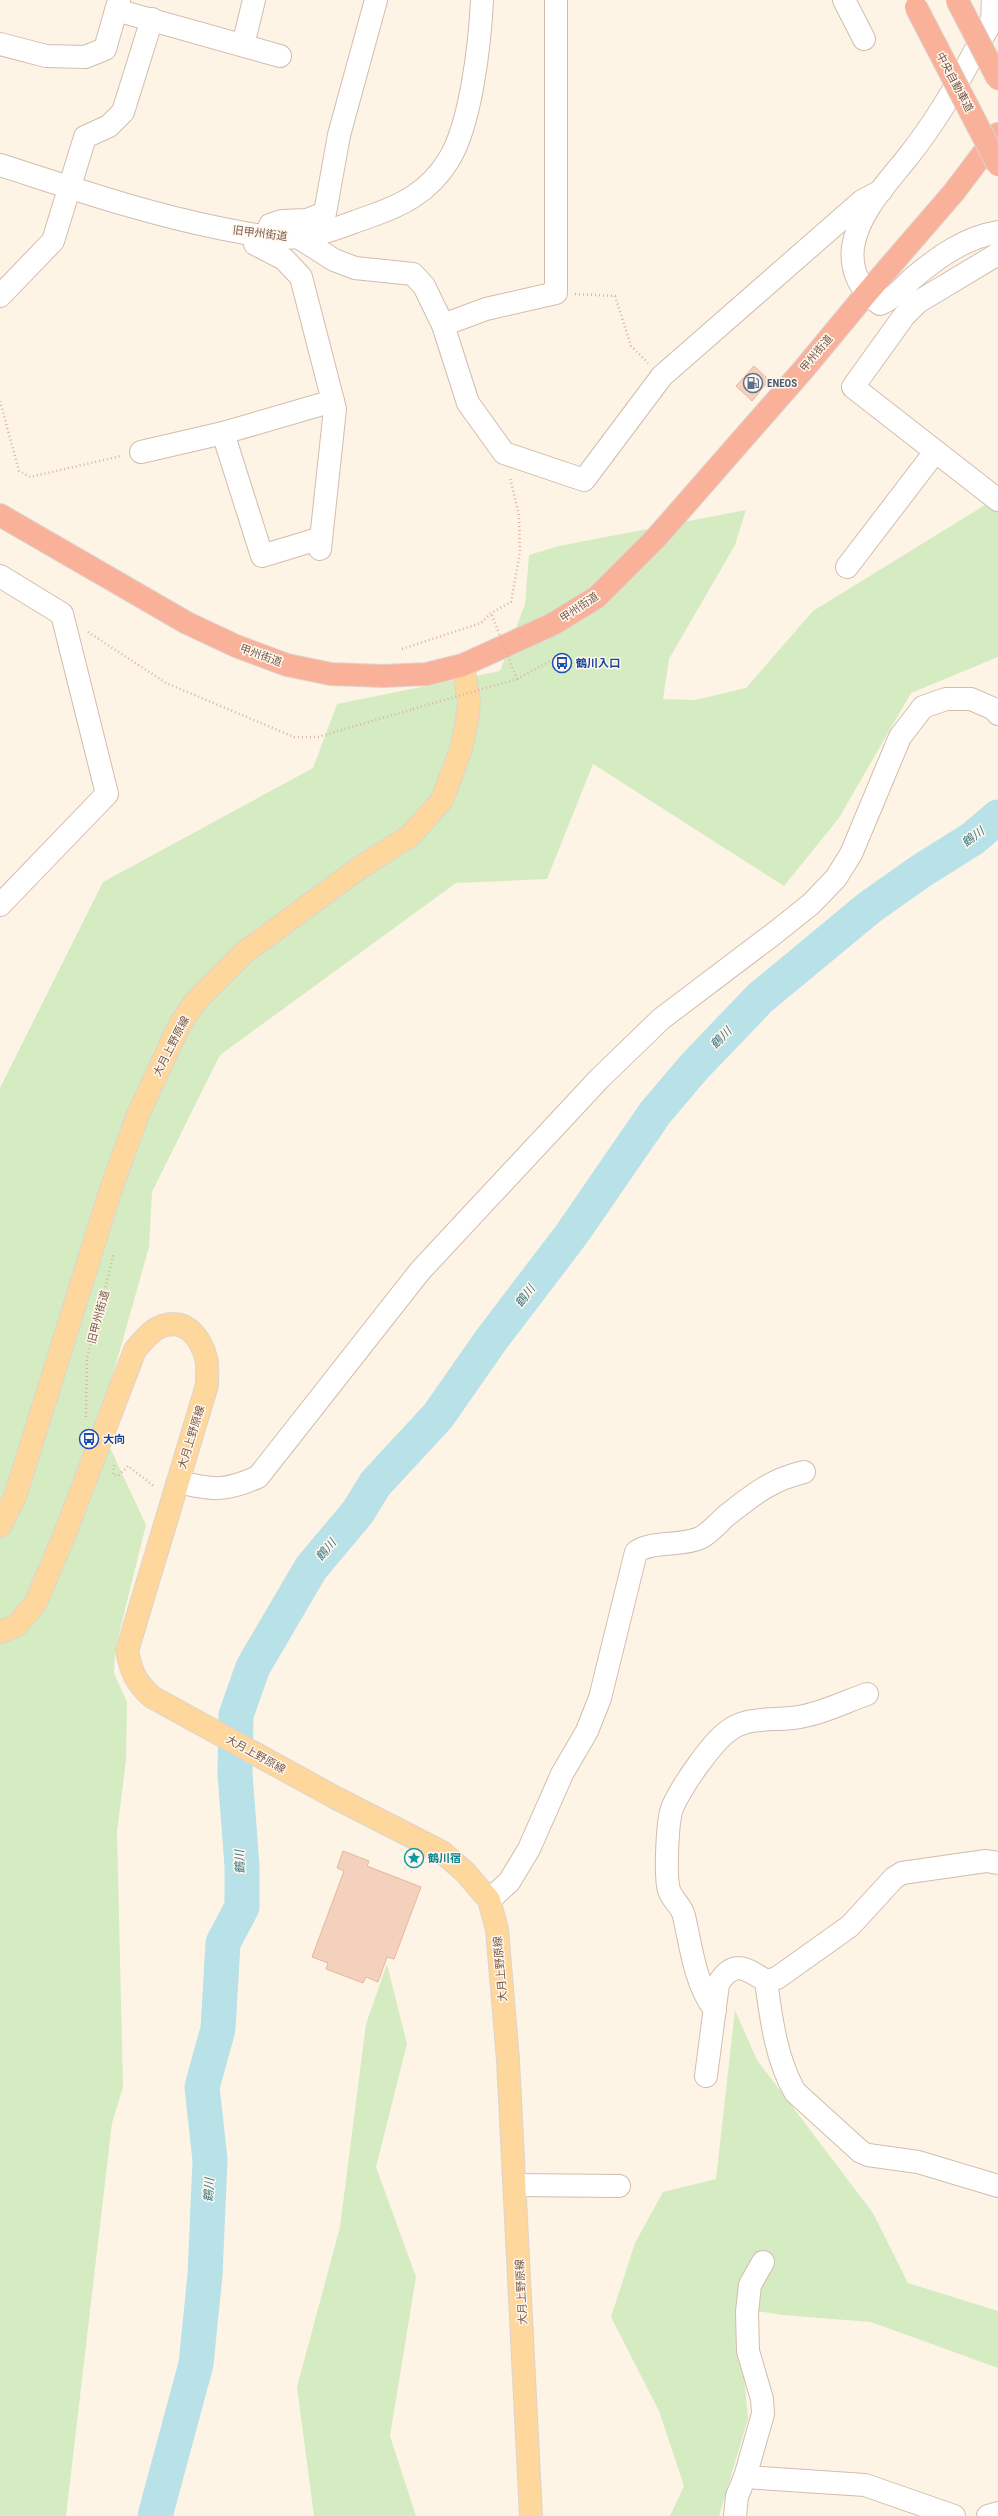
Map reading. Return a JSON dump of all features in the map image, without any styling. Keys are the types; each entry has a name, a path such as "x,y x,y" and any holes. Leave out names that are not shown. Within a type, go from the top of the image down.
{"highway":[{"path":"957,0 998,79"},
{"name":"中央自動車道","path":"914,3 998,165"},
{"name":"甲州街道","path":"0,515 187,623 236,646 287,665 331,674 383,676 428,674 463,665 553,624 597,597 656,538 803,370 954,192 998,134"}],"main road":[{"name":"大月上野原線","path":"0,1526 16,1497 110,1192 138,1117 179,1026 195,1002 245,952 358,869 411,835 438,806 442,800 462,749 467,721 469,700 463,665"},
{"name":"大月上野原線","path":"0,1632 16,1626 35,1604 70,1522 135,1350 148,1334 166,1325 186,1327 198,1336 206,1358 207,1385 127,1651 131,1671 140,1686 152,1697 336,1798 442,1852 465,1872 489,1900 497,1929 515,2185 531,2516"}],"street":[{"path":"243,45 254,0"},
{"path":"376,0 340,135 325,213 307,220 282,221 270,225 298,237 323,233 391,208 423,192 449,161 467,107 480,36 482,0"},
{"path":"443,325 486,308 556,293 556,0"},
{"path":"844,0 864,39"},
{"path":"993,0 992,18 964,72 926,132 881,191 863,219 853,248 853,260 858,279 866,294 880,304 893,298 924,270 962,244 975,237 998,232"},
{"path":"0,44 46,56 85,57 105,49 118,5 152,19 280,56"},
{"path":"0,296 53,241 86,137 109,126 123,112 152,19"},
{"name":"旧甲州街道","path":"0,165 70,188 177,219 257,235 298,237 334,260 355,268 413,274 424,286 443,325 468,403 504,453"},
{"path":"504,453 584,480 662,376 862,201 881,191"},
{"path":"223,433 262,556 321,544 335,409 301,277 284,259 255,244 257,235"},
{"path":"998,254 918,302 904,316 853,387 998,500"},
{"path":"141,452 223,433 333,401"},
{"path":"847,567 936,452"},
{"path":"0,576 62,614 107,794 0,905"},
{"path":"176,1491 211,1490 235,1487 258,1477 420,1271 599,1079 661,1019 811,904 836,878 851,854 900,737 923,707 946,699 971,699 994,709 998,714"},
{"path":"489,1900 510,1882 529,1849 562,1774 587,1731 600,1698 636,1552 643,1547 670,1545 701,1538 759,1491 781,1477 804,1472"},
{"path":"715,2010 707,2000 693,1961 684,1911 669,1891 666,1872 672,1807 714,1742 731,1728 747,1721 782,1720 806,1716 867,1694"},
{"path":"766,1981 777,1978 850,1926 894,1878 902,1873 986,1862 998,1863"},
{"path":"706,2076 718,1984 723,1975 736,1968 746,1968 766,1981 773,2026 790,2083 795,2092 861,2152 868,2155 918,2162 998,2186"},
{"path":"515,2185 618,2186"},
{"path":"735,2516 737,2496 745,2477 763,2414 762,2399 748,2351 747,2324 750,2285 763,2262"},
{"path":"745,2477 865,2485 954,2516"},
{"path":"988,2516 998,2513"}],"path":[{"path":"556,293 616,296 631,346 662,376"},
{"path":"0,401 19,471 30,477 141,452"},
{"path":"402,649 481,623 491,613 511,602 520,552 519,516 504,453"},
{"path":"491,613 517,679"},
{"path":"62,614 166,683 294,737 318,737 517,679 556,658"},
{"name":"旧甲州街道","path":"86,1423 87,1358 116,1246"},
{"path":"114,1475 118,1476 128,1466 176,1491"}],"green space":[{"path":"998,497 998,657 911,693 839,818 784,886 593,764 547,879 456,883 220,1055 152,1192 149,1247 99,1424 146,1525 115,1650 114,1673 127,1702 126,1760 117,1832 123,2087 112,2123 66,2516 0,2516 0,1088 103,882 313,768 337,704 500,671 525,604 529,555 559,546 746,510 735,545 669,659 663,699 695,700 746,688 813,611"},
{"path":"387,1964 407,2044 376,2167 416,2277 390,2436 416,2516 314,2516 297,2387 340,2227 366,2024"},
{"path":"735,2010 757,2060 873,2213 908,2283 998,2311 998,2368 871,2322 782,2315 738,2308 748,2419 719,2516 670,2516 684,2486 659,2411 611,2317 635,2243 663,2192 716,2179"}],"building":[{"path":"754,366 769,380 752,401 736,386"},
{"path":"343,1851 369,1861 367,1866 421,1887 394,1959 387,1957 378,1982 366,1977 363,1983 326,1969 328,1963 312,1957 344,1871 337,1868"}],"waterway":[{"name":"鶴川","path":"155,2516 196,2364 205,2275 210,2160 202,2087 218,2029 223,1943 242,1907 242,1866 235,1774 236,1715 253,1667 311,1568 358,1512 375,1484 438,1416 491,1340 571,1235 655,1113 694,1067 760,998 870,907 921,871 972,839 998,817"}],"place":[{"name":"ENEOS","path":"753,383"},
{"name":"鶴川入口","path":"562,663"},
{"name":"大向","path":"89,1439"},
{"name":"鶴川宿","path":"414,1858"}]}
